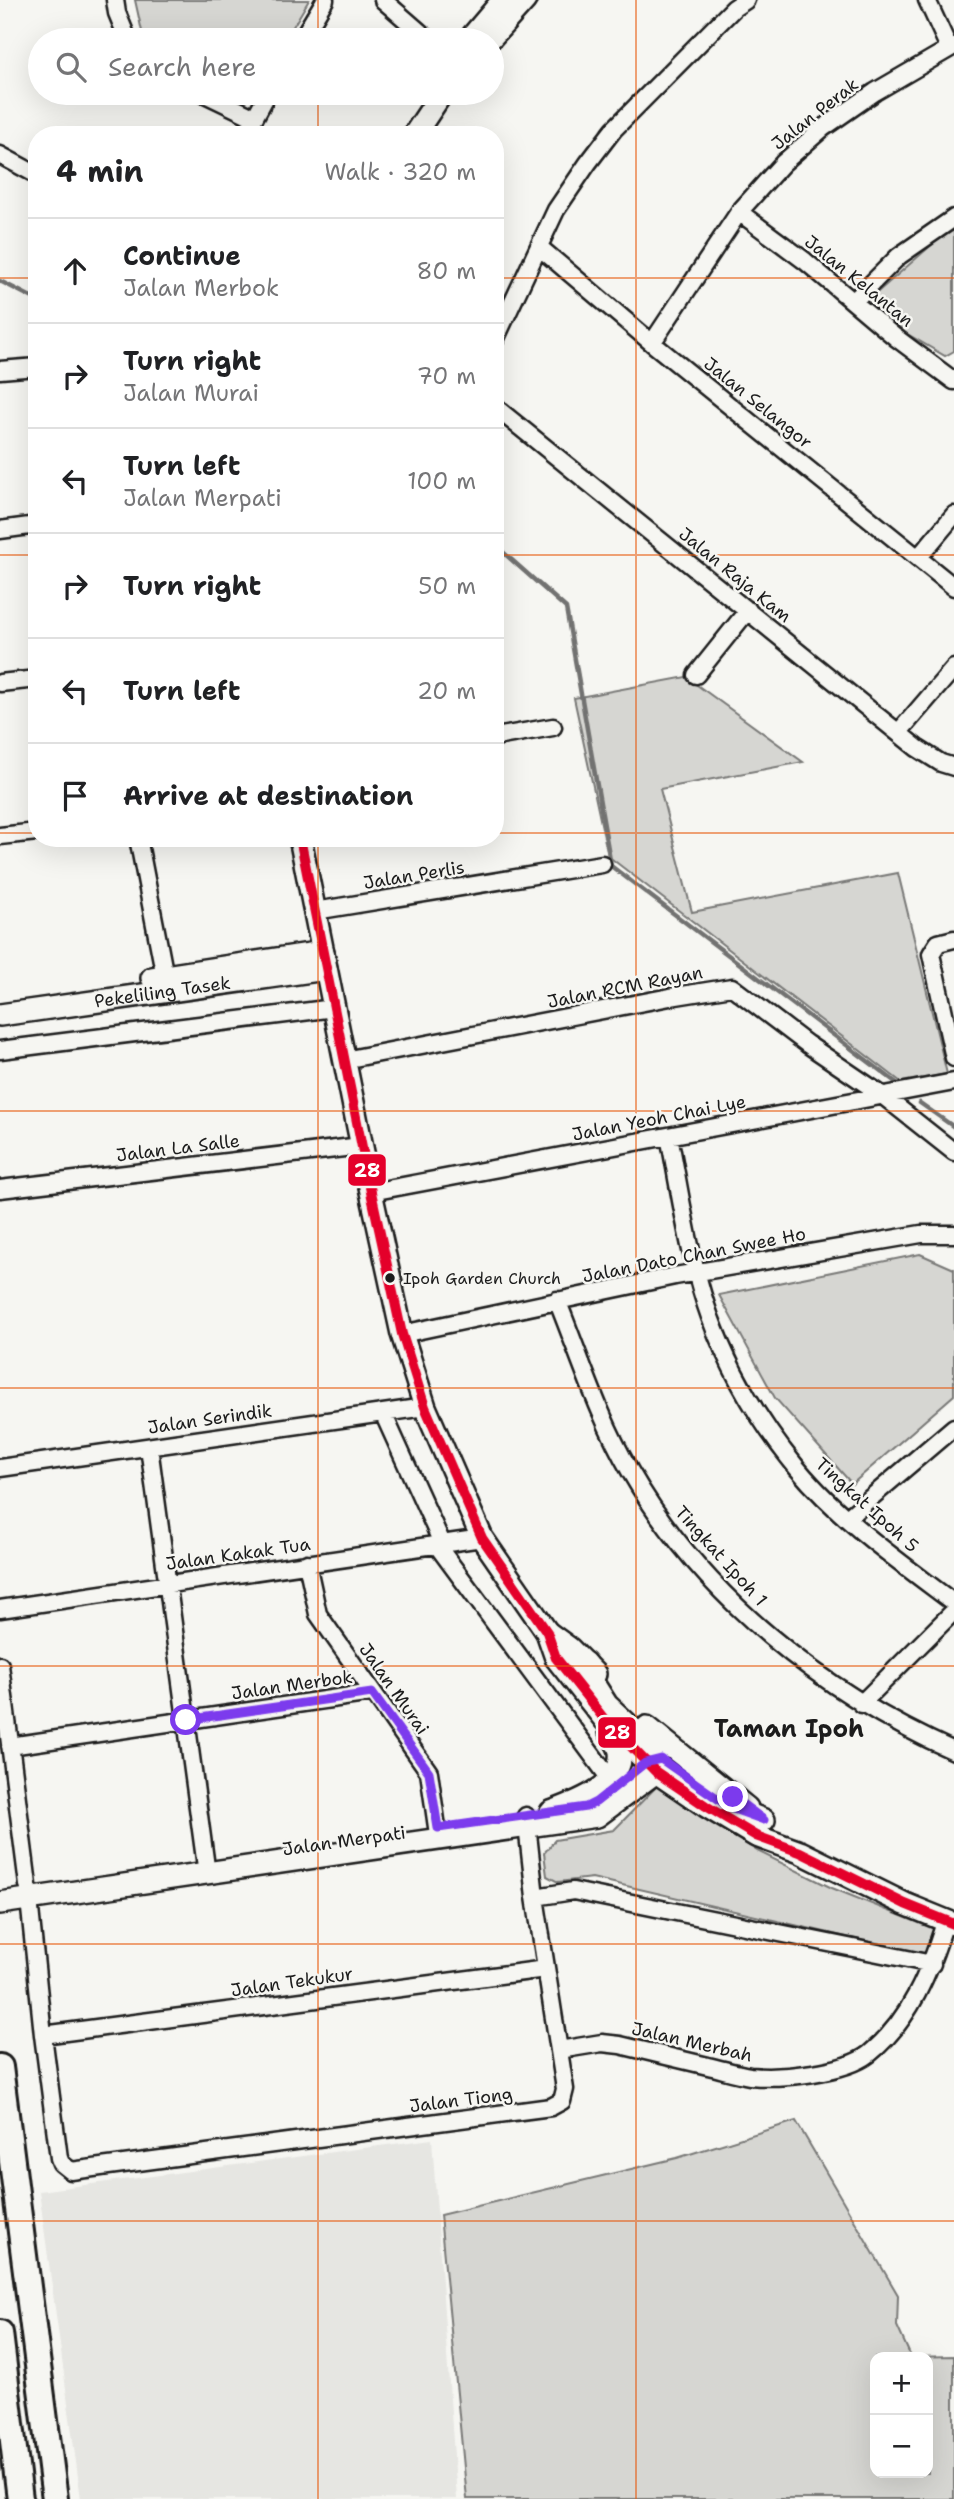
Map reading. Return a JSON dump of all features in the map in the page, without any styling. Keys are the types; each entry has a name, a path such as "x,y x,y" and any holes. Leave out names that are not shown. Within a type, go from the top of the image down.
{"main road":[{"path":"480,28 503,0"},
{"path":"500,28 525,0"},
{"path":"420,126 434,105"},
{"path":"302,847 361,1146 402,1334 425,1407 482,1538 547,1632 556,1658 605,1720 653,1765 706,1806 756,1836 800,1852 841,1874 949,1923"},
{"name":"Pekeliling Tasek","path":"0,1000 166,983 325,961"},
{"name":"Pekeliling Tasek","path":"0,1015 166,983"},
{"path":"547,1632 569,1648 640,1721 800,1852"},
{"path":"585,1664 607,1704 653,1748 653,1765"},
{"path":"551,1812 579,1801 610,1779 617,1767 620,1751 605,1720"},
{"path":"653,1765 668,1763 731,1808 764,1820"},
{"name":"Jalan Merpati","path":"527,1822 551,1812 590,1805 653,1765"},
{"name":"Jalan Merpati","path":"0,1903 29,1892 527,1822 586,1819 607,1811 653,1765"},
{"path":"0,1888 29,1892"},
{"path":"0,2067 55,2499"},
{"path":"0,2333 20,2499"}],"street":[{"path":"115,0 123,28"},
{"path":"308,28 325,0"},
{"path":"383,0 415,28"},
{"path":"927,0 951,47"},
{"path":"504,321 556,209 614,129 736,3"},
{"name":"Jalan Perak","path":"652,343 739,212 783,163 823,128 875,92 951,47"},
{"path":"228,105 253,117"},
{"path":"249,126 260,105"},
{"path":"0,155 28,170"},
{"name":"Jalan Kelantan","path":"739,212 805,261 895,337 952,376"},
{"path":"854,301 899,257 954,218"},
{"name":"Jalan Selangor","path":"539,247 652,343 954,587"},
{"path":"0,370 28,368"},
{"name":"Jalan Raja Kam","path":"504,414 917,748 941,763 954,767"},
{"path":"918,558 954,515"},
{"path":"0,530 28,526"},
{"path":"696,675 748,610"},
{"path":"899,732 954,668"},
{"path":"0,683 28,680"},
{"path":"504,735 553,727"},
{"path":"0,836 28,833"},
{"path":"140,847 166,983"},
{"name":"Jalan Perlis","path":"315,911 602,864"},
{"path":"954,939 938,943 934,948 932,960 954,1058"},
{"name":"Jalan RCM Rayan","path":"344,1060 729,987 738,990 954,1152"},
{"path":"0,1050 334,1008"},
{"name":"Jalan Yeoh Chai Lye","path":"371,1192 954,1082"},
{"name":"Tingkat Ipoh 5","path":"668,1136 697,1272 710,1317 738,1384 798,1469 847,1518 954,1603"},
{"name":"Jalan La Salle","path":"0,1189 361,1146"},
{"name":"Jalan Dato Chan Swee Ho","path":"402,1334 697,1272 921,1234 954,1234"},
{"name":"Tingkat Ipoh 1","path":"557,1300 606,1424 630,1471 667,1528 733,1603 788,1653 861,1704 954,1751"},
{"name":"Jalan Serindik","path":"0,1468 425,1407"},
{"path":"383,1413 439,1544 610,1779"},
{"path":"847,1518 954,1427"},
{"path":"149,1447 206,1867"},
{"name":"Jalan Kakak Tua","path":"0,1609 482,1538"},
{"name":"Jalan Murai","path":"307,1563 318,1614 429,1772 439,1834"},
{"path":"861,1704 954,1611"},
{"path":"0,1665 29,1892 43,2035"},
{"name":"Jalan Merbok","path":"10,1746 372,1693"},
{"name":"Jalan Tiong","path":"43,2035 59,2158 65,2168 77,2171 551,2107 562,2101 564,2096 535,1897 527,1822"},
{"path":"535,1897 573,1891 932,1964"},
{"name":"Jalan Merbah","path":"559,2050 602,2043 620,2045 748,2076 783,2077 828,2070 867,2056 895,2027 914,2000 949,1923"},
{"name":"Jalan Tekukur","path":"43,2035 546,1969"}],"shaded area":[{"path":"135,0 309,0 292,28 141,28"},
{"path":"954,230 954,351 945,356 904,332 872,297 935,242"},
{"path":"686,677 803,762 660,789 692,912 898,873 947,1074 901,1082 608,856 574,698"},
{"path":"920,1254 954,1269 954,1395 852,1484 775,1398 719,1295"},
{"path":"658,1785 757,1851 832,1888 934,1929 928,1956 592,1878 558,1882 547,1876 544,1853 555,1840 614,1830"},
{"path":"796,2121 898,2295 897,2326 909,2352 870,2352 870,2478 933,2478 933,2356 954,2356 954,2499 467,2499 440,2215 677,2158"},
{"path":"432,2139 457,2499 81,2499 39,2191"}],"waterway":[{"path":"0,281 28,295"},
{"path":"504,553 566,608 611,866 898,1084"},
{"path":"920,1103 954,1127"}],"transit line":[{"name":"28","path":"302,847 402,1334 425,1407 482,1538 547,1632 556,1658 605,1720 656,1772 756,1836 800,1852 905,1904 954,1924"}],"place":[{"name":"Ipoh Garden Church","path":"390,1278"}],"district":[{"name":"Taman Ipoh","path":"789,1729"}],"route":[{"path":"186,1720 372,1693 429,1772 438,1828 586,1807 645,1763 656,1759 668,1763 731,1808 764,1820 733,1797"}]}
